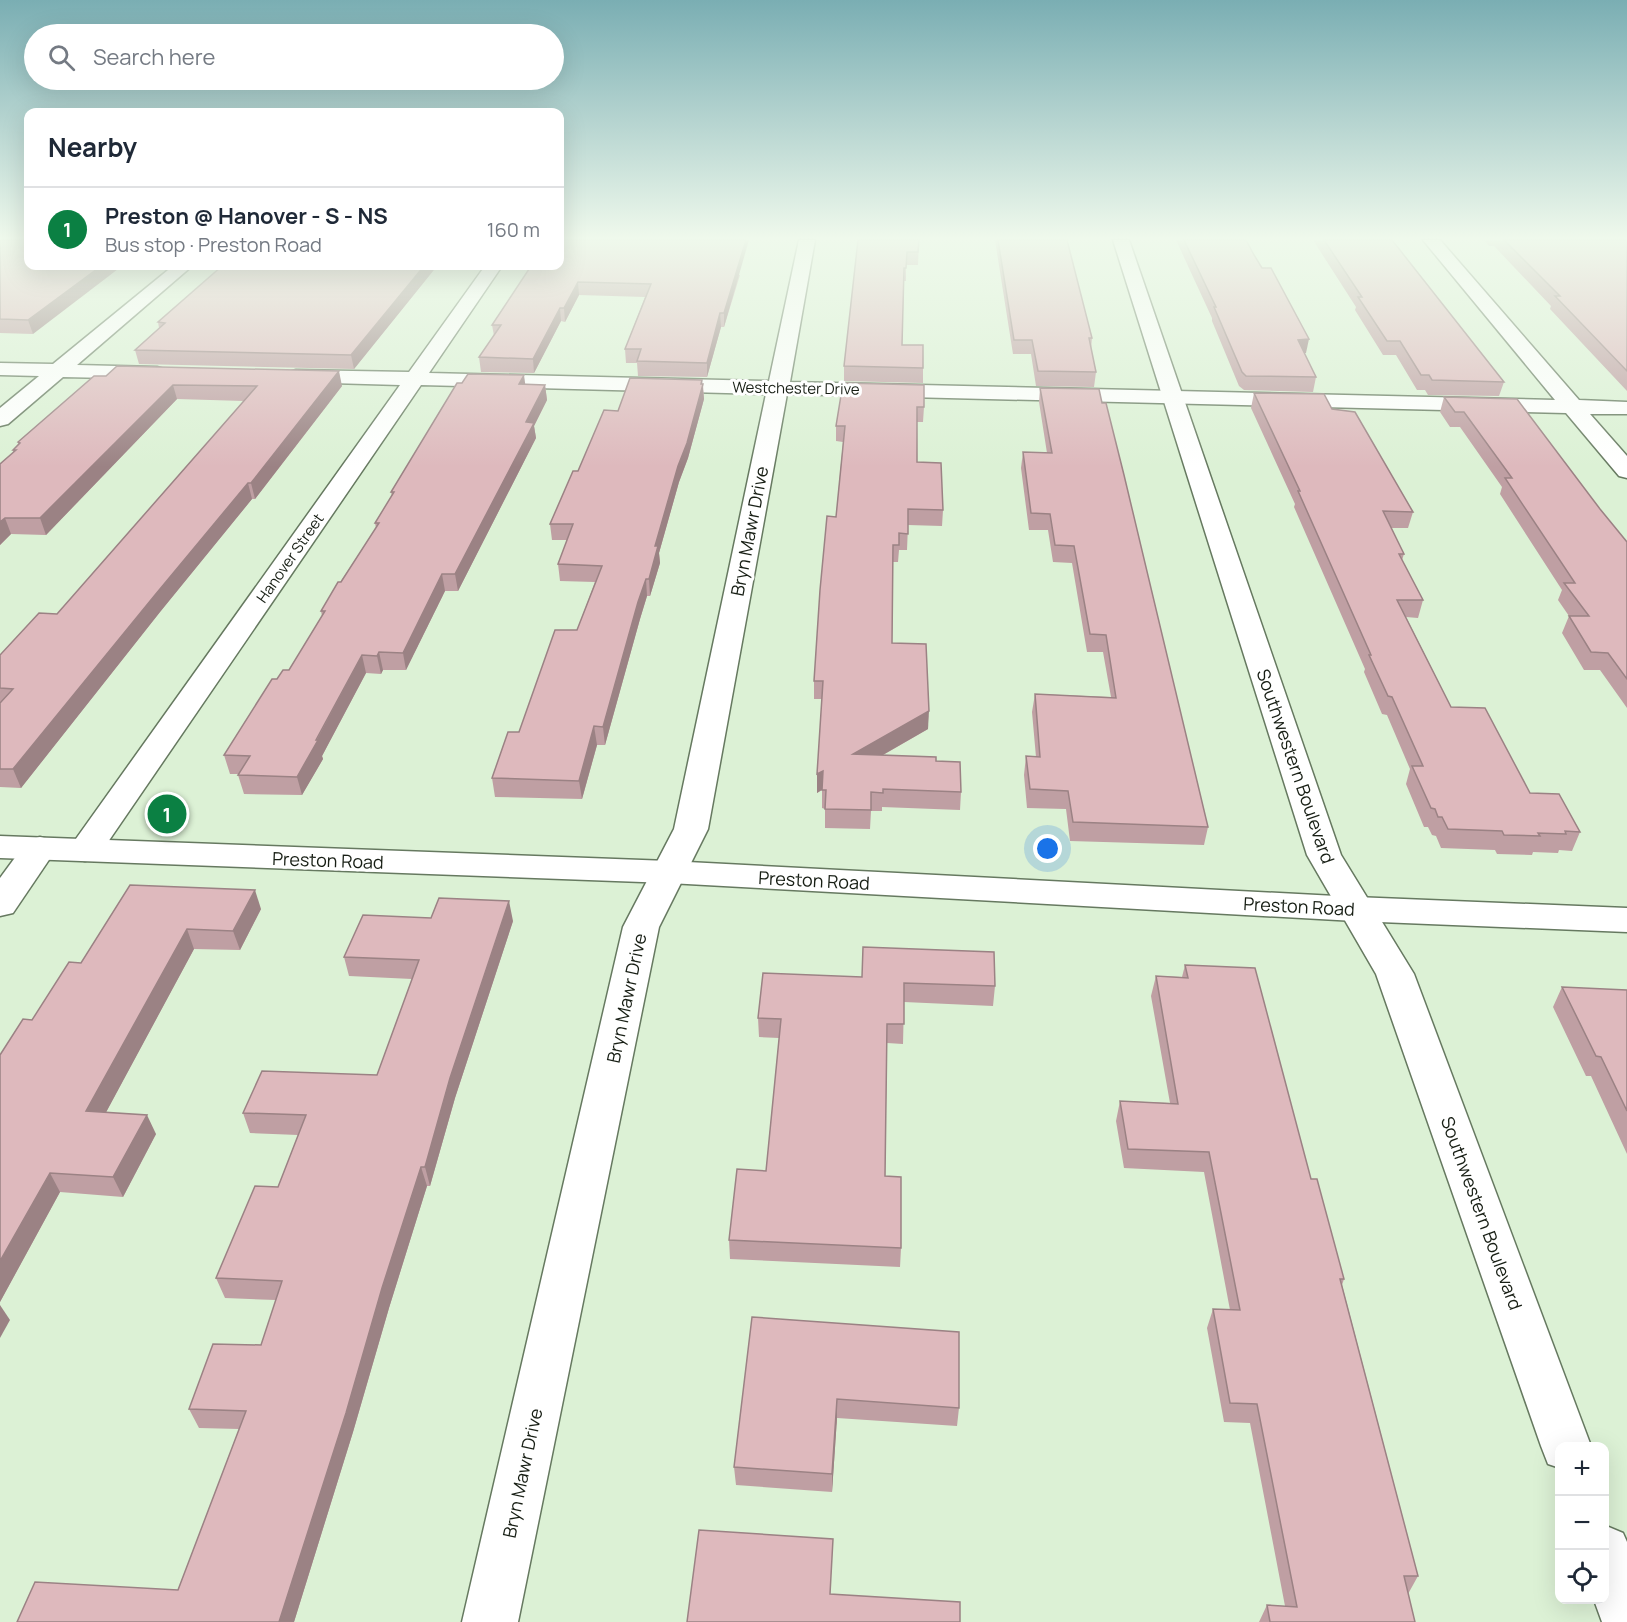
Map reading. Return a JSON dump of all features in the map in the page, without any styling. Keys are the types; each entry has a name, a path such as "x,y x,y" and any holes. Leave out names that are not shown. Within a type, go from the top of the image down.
{"street":[{"path":"0,419 123,316"},
{"name":"Hanover Street","path":"85,850 460,316"},
{"name":"Bryn Mawr Drive","path":"490,1622 641,927 691,829 792,316"},
{"name":"Southwestern Boulevard","path":"1146,316 1324,855 1395,974 1565,1442"},
{"path":"1494,316 1627,471"},
{"path":"0,369 182,373"},
{"name":"Westchester Drive","path":"274,375 1627,408"},
{"name":"Preston Road","path":"0,847 669,873 1355,909 1627,920"},
{"path":"0,904 40,848"},
{"path":"1609,1563 1627,1614"}],"building":[{"path":"0,316 34,316 28,320 0,319"},
{"path":"165,316 383,316 351,355 135,350 165,323 158,322"},
{"path":"498,316 556,316 533,359 479,357 501,325 492,325"},
{"path":"638,316 719,316 707,363 637,361 641,349 625,349"},
{"path":"850,316 903,316 902,345 923,345 923,368 844,366"},
{"path":"1010,316 1086,316 1092,338 1089,338 1096,372 1038,371 1032,340 1014,340"},
{"path":"1218,316 1297,316 1309,339 1298,340 1316,377 1246,376 1242,372"},
{"path":"1370,316 1452,316 1504,382 1432,380 1429,375 1421,375 1400,341 1387,341"},
{"path":"1574,316 1627,316 1627,371"},
{"path":"117,366 339,371 251,483 248,483 13,769 0,769 0,703 13,689 0,688 0,655 39,613 57,614 257,386 173,385 40,518 5,518 0,522 0,464 16,450 13,450 20,443 18,442 94,376 106,376"},
{"path":"468,374 524,375 519,384 545,385 526,422 534,423 455,574 442,574 403,653 379,652 377,656 362,655 297,777 238,775 250,756 224,755 272,679 277,679 283,670 289,670 325,611 321,611 338,582 341,582 379,523 375,523 394,492 391,492 457,383 462,383"},
{"path":"630,378 702,380 701,384 703,384 655,546 658,546 649,579 646,579 638,602 603,727 594,726 579,781 492,778 508,732 519,732 555,630 577,630 602,566 558,564 573,524 550,524 573,471 578,471 604,410 618,411"},
{"path":"843,383 924,385 924,407 917,407 917,462 941,463 943,510 908,509 908,534 899,533 899,545 893,545 892,643 926,644 929,711 853,754 936,757 936,761 960,762 961,792 883,789 883,793 871,792 871,810 825,809 826,790 822,790 823,771 817,774 823,681 814,681 820,590 827,516 836,517 845,426 836,426"},
{"path":"1040,388 1099,389 1102,403 1106,403 1208,827 1073,822 1068,791 1030,789 1026,756 1040,757 1035,694 1116,698 1106,635 1090,634 1074,546 1055,545 1050,514 1031,513 1023,452 1052,453"},
{"path":"1254,393 1324,394 1332,409 1355,412 1413,512 1383,511 1404,554 1399,554 1423,600 1397,600 1451,707 1485,708 1530,793 1559,794 1580,832 1538,833 1540,836 1504,835 1502,831 1448,829 1442,817 1438,817 1435,809 1431,808 1412,766 1423,766 1392,697 1388,696 1369,655 1371,655 1298,491 1300,491"},
{"path":"1444,397 1517,399 1627,542 1627,679 1608,653 1591,652 1569,616 1589,616 1564,583 1575,583 1505,478 1512,478 1464,412 1455,412"},
{"path":"130,885 255,890 233,931 187,929 86,1111 147,1115 113,1177 50,1173 0,1261 0,1055 23,1019 32,1020 69,962 81,963"},
{"path":"439,898 509,901 450,1078 425,1167 421,1167 382,1288 346,1413 279,1622 17,1622 35,1582 178,1590 246,1411 189,1409 213,1344 261,1345 282,1281 216,1278 255,1186 278,1187 306,1115 243,1113 262,1071 377,1075 419,960 344,957 363,915 431,918"},
{"path":"863,947 994,952 995,986 904,983 904,1024 887,1024 885,1176 901,1177 901,1248 729,1240 737,1169 766,1171 781,1019 758,1018 763,973 862,977"},
{"path":"1185,965 1255,968 1311,1179 1317,1179 1344,1279 1340,1279 1418,1576 1404,1576 1415,1622 1270,1622 1267,1605 1297,1607 1257,1404 1230,1403 1213,1309 1240,1310 1209,1152 1128,1149 1120,1101 1178,1104 1156,976 1188,978"},
{"path":"1562,987 1627,990 1627,1111 1601,1057 1596,1056"},
{"path":"752,1317 959,1332 959,1408 837,1399 832,1474 734,1467"},
{"path":"699,1530 833,1539 830,1594 960,1602 960,1622 687,1622"}],"place":[{"name":"Preston @ Hanover - S - NS","path":"167,814"}]}
